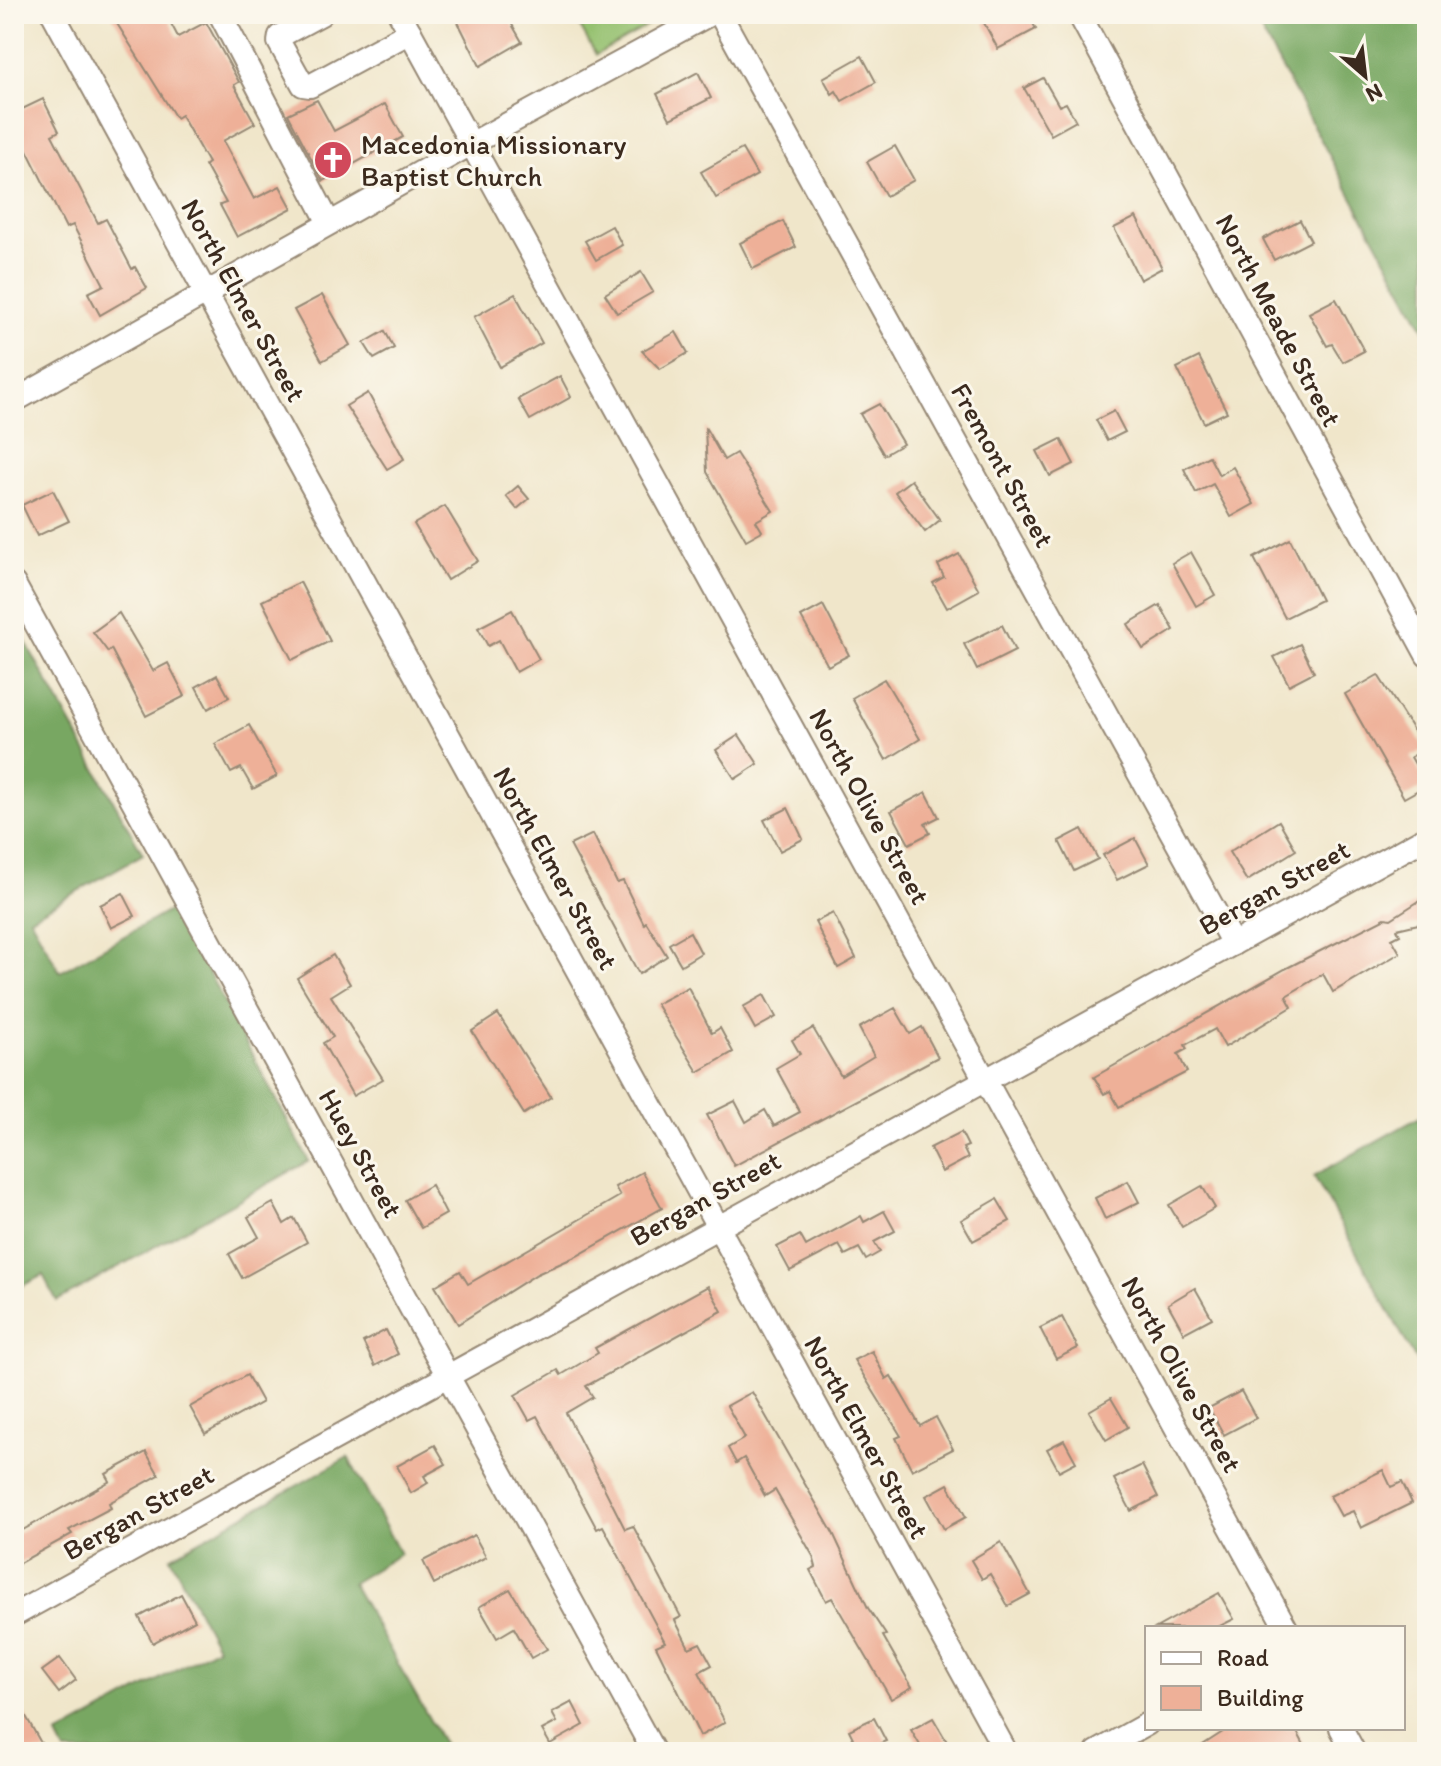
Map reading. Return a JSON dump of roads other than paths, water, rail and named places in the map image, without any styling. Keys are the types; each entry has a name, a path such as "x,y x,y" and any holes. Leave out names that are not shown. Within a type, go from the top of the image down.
{"street":[{"name":"North Elmer Street","path":"53,14 1006,1752"},
{"path":"220,14 329,223"},
{"path":"321,14 280,36 279,42 303,85 310,86 405,23"},
{"path":"14,401 471,144 710,14"},
{"name":"Fremont Street","path":"720,14 1233,944"},
{"name":"North Meade Street","path":"1079,14 1427,655"},
{"name":"North Olive Street","path":"405,23 1285,1626"},
{"name":"Huey Street","path":"14,584 654,1752"},
{"name":"Bergan Street","path":"14,1615 1427,837"},
{"path":"1097,1752 1145,1725"},
{"path":"1342,1730 1354,1752"}],"place":[{"name":"Macedonia Missionary Baptist Church","path":"333,160"}]}
